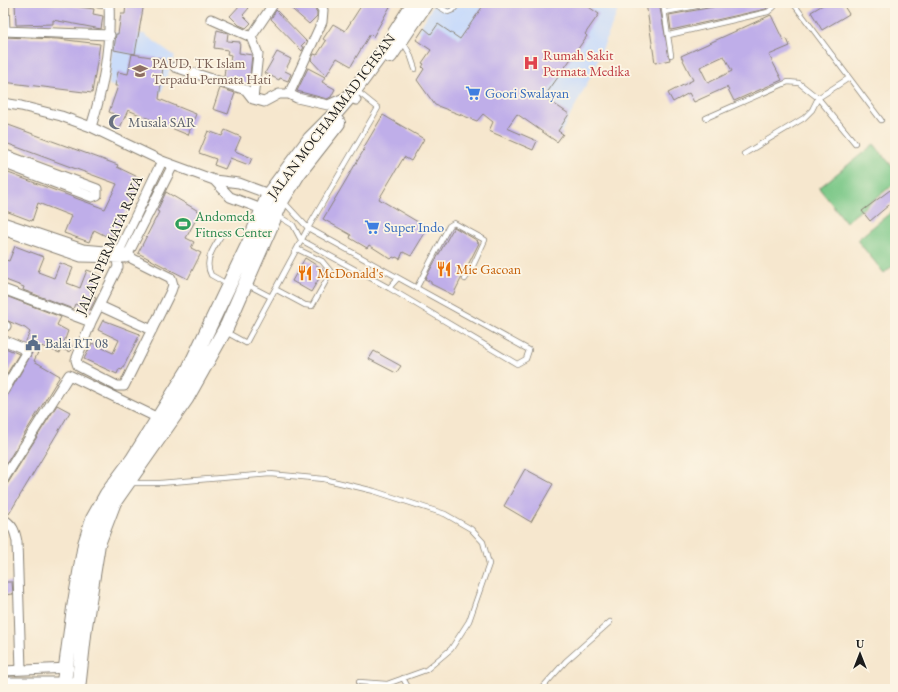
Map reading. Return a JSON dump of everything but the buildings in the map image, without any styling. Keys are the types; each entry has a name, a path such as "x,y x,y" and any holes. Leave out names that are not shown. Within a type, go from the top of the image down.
{"main road":[{"name":"JALAN MOCHAMMAD ICHSAN","path":"397,39 414,3"},
{"name":"JALAN MOCHAMMAD ICHSAN","path":"63,686 84,551 93,519 107,494 133,459 189,369 249,243 262,209 276,197 308,160 397,39 426,3"},
{"name":"JALAN MOCHAMMAD ICHSAN","path":"79,680 86,619 98,544 114,502 186,399 224,331 247,284 276,214 276,197"},
{"path":"174,393 186,399"}],"street":[{"path":"4,3 4,31 110,35"},
{"path":"91,127 102,91 110,35 109,3 99,3"},
{"path":"251,37 274,3"},
{"path":"289,94 322,22 323,10 318,3"},
{"path":"211,19 251,37 258,54 253,99"},
{"path":"174,67 246,90 253,99 264,102 279,94 289,94 297,98 328,105 356,95"},
{"path":"3,103 61,116 91,127 162,161 214,180 239,183 276,197"},
{"path":"3,154 36,171 92,198 97,195 97,189 36,171 3,163"},
{"name":"JALAN PERMATA RAYA","path":"123,258 162,161"},
{"name":"JALAN PERMATA RAYA","path":"123,258 154,269 171,278 173,285 126,385 120,386 77,364 76,360 92,322 123,258 173,165"},
{"path":"214,180 230,197 276,214"},
{"path":"7,227 82,253 123,258"},
{"path":"3,289 92,322"},
{"path":"100,306 152,330"},
{"path":"3,340 22,348 26,353 3,392"},
{"path":"3,480 70,375 158,418"},
{"path":"3,519 11,524 15,531 17,542 21,670"},
{"path":"3,671 65,668 79,680 63,686 3,682"}],"lane":[{"path":"433,3 448,12 453,10 459,3"},
{"path":"663,3 671,55"},
{"path":"665,12 712,3"},
{"path":"669,35 768,12 774,7 775,3"},
{"path":"793,3 881,120"},
{"path":"397,39 408,49 415,69"},
{"path":"744,154 804,118 812,110 818,98 849,78"},
{"path":"706,118 788,82 799,83 818,98 855,143"},
{"path":"224,331 246,343 301,240 378,108 356,95"},
{"path":"276,197 308,228 398,278 417,286 529,350 526,358 517,364 389,288 301,240 293,225 276,214"},
{"path":"417,286 449,226 454,223 485,240 472,268 465,279"},
{"path":"222,234 209,256 208,268 211,275 229,285"},
{"path":"275,289 305,306 312,306 331,272 322,261 297,249"},
{"path":"389,288 398,278"},
{"path":"247,284 271,297"},
{"path":"128,483 160,483 270,474 324,479 374,491 445,514 470,529 483,542 489,564 469,621 451,649 426,670 404,678 387,684 359,682"},
{"path":"541,689 566,661 610,622"},
{"path":"404,678 409,689"}],"shaded area":[{"name":"Rumah Sakit Permata Medika","path":"434,3 621,3 593,72 560,135 453,55 418,32"},
{"name":"PAUD, TK Islam Terpadu Permata Hati","path":"113,32 144,34 175,56 161,93 139,89 134,92 109,85"}],"green space":[{"path":"874,144 895,170 895,183 846,222 819,188"},
{"path":"895,209 895,264 884,273 857,240"}],"place":[{"name":"Rumah Sakit Permata Medika","path":"531,63"},
{"name":"PAUD, TK Islam Terpadu Permata Hati","path":"140,71"},
{"name":"Goori Swalayan","path":"473,93"},
{"name":"Musala SAR","path":"116,122"},
{"name":"Andomeda Fitness Center","path":"183,224"},
{"name":"Super Indo","path":"372,227"},
{"name":"Mie Gacoan","path":"444,269"},
{"name":"McDonald's","path":"305,273"},
{"name":"Balai RT 08","path":"33,343"}]}
